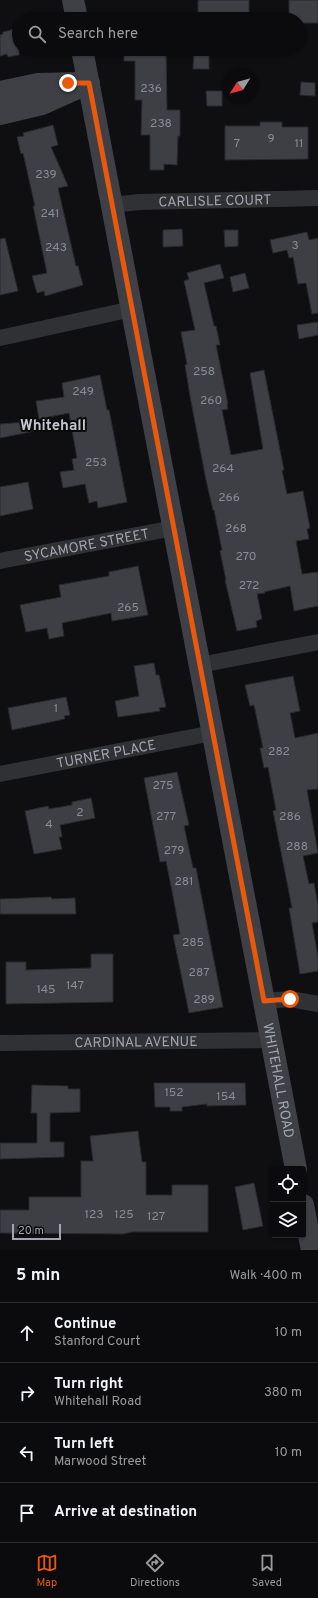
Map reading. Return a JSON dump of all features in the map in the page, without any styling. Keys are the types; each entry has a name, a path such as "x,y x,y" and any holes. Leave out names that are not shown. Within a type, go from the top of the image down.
{"street":[{"path":"73,0 76,12"},
{"name":"WHITEHALL ROAD","path":"83,56 295,1166"},
{"path":"0,92 38,84 89,83"},
{"path":"0,114 42,104 89,83"},
{"name":"CARLISLE COURT","path":"112,205 139,202 318,198"},
{"path":"0,338 132,309"},
{"name":"SYCAMORE STREET","path":"0,561 174,528"},
{"path":"200,665 318,642"},
{"name":"TURNER PLACE","path":"0,774 213,733"},
{"path":"264,1001 290,999 318,1004"},
{"name":"CARDINAL AVENUE","path":"0,1043 271,1040"},
{"path":"306,1220 312,1250"}],"building":[{"path":"198,0 249,0 249,12 198,12"},
{"path":"289,0 318,0 318,23 306,23 306,12 289,12"},
{"path":"12,30 12,56 14,56 8,57 7,54 0,56 0,35 3,34 3,32"},
{"path":"124,56 166,56 167,110 180,110 180,136 178,136 177,165 164,164 164,170 150,170 150,135 141,135 142,100 135,100 135,61 124,61"},
{"path":"194,56 209,56 209,69 193,69"},
{"path":"301,82 315,83 315,96 300,95"},
{"path":"206,91 222,91 222,106 207,106"},
{"path":"260,122 282,122 282,127 308,127 308,159 225,160 225,126 260,126"},
{"path":"53,125 58,145 51,147 68,186 58,188 76,266 78,266 83,285 45,296 44,291 37,293 32,276 47,273 33,206 35,206 23,153 21,154 17,137 24,136 23,133"},
{"path":"182,229 183,246 163,247 163,230"},
{"path":"224,230 238,230 238,246 225,247"},
{"path":"307,232 309,240 318,238 318,313 312,314 306,283 298,284 293,257 289,258 287,250 273,253 270,240"},
{"path":"5,238 18,291 0,295 0,239"},
{"path":"220,264 224,278 204,283 220,345 216,345 228,404 228,409 222,410 231,455 263,449 250,373 264,370 284,470 282,470 287,494 303,491 310,528 307,529 309,539 296,541 302,574 318,572 318,606 294,611 290,586 257,594 262,619 256,621 257,627 237,631 225,580 220,551 222,550 206,480 190,396 185,365 187,364 181,332 195,330 184,281 189,279 187,273"},
{"path":"245,273 249,288 233,292 230,277"},
{"path":"318,322 318,335 299,339 297,325"},
{"path":"100,375 107,410 109,410 127,502 98,508 97,501 89,503 85,484 63,488 60,472 74,470 72,459 77,458 69,413 39,419 36,401 64,397 62,383"},
{"path":"39,421 40,430 0,438 0,424"},
{"path":"28,482 33,509 0,516 0,487"},
{"path":"138,566 148,615 112,621 111,613 62,623 64,636 49,639 47,628 26,632 20,605 61,597 59,585 109,576 109,572"},
{"path":"154,663 156,675 159,675 166,707 159,708 160,711 118,717 115,701 139,696 134,666"},
{"path":"293,676 300,711 290,713 295,738 318,733 318,789 307,790 318,853 303,856 309,884 314,883 318,905 318,922 312,923 318,957 318,971 300,974 289,908 292,908 273,811 276,810 268,767 264,768 260,748 263,748 254,705 250,706 245,685"},
{"path":"66,697 70,715 64,716 65,719 12,730 8,708"},
{"path":"177,772 189,825 184,826 193,868 196,868 223,1007 189,1013 173,935 180,934 173,896 166,861 160,862 144,778"},
{"path":"91,798 95,818 60,825 62,837 59,837 62,849 34,854 25,811 48,806 49,809 72,805 72,802"},
{"path":"51,897 52,899 75,898 76,914 0,914 0,899"},
{"path":"91,954 113,954 113,1002 6,1004 6,962 26,962 26,970 91,968"},
{"path":"154,1083 245,1083 246,1105 207,1106 207,1104 182,1107 182,1111 170,1111 170,1107 155,1107"},
{"path":"32,1085 68,1086 68,1089 80,1089 80,1112 50,1113 50,1142 64,1142 64,1157 0,1159 0,1143 37,1143 37,1113 31,1113"},
{"path":"138,1131 142,1162 146,1162 146,1195 172,1195 172,1185 208,1185 208,1232 132,1232 123,1234 0,1233 0,1210 29,1210 29,1197 81,1197 81,1161 93,1161 90,1136"},
{"path":"254,1183 263,1226 243,1230 235,1187"}],"district":[{"name":"Whitehall","path":"53,425"}],"route":[{"path":"68,83 89,83 264,1001 290,999"}]}
